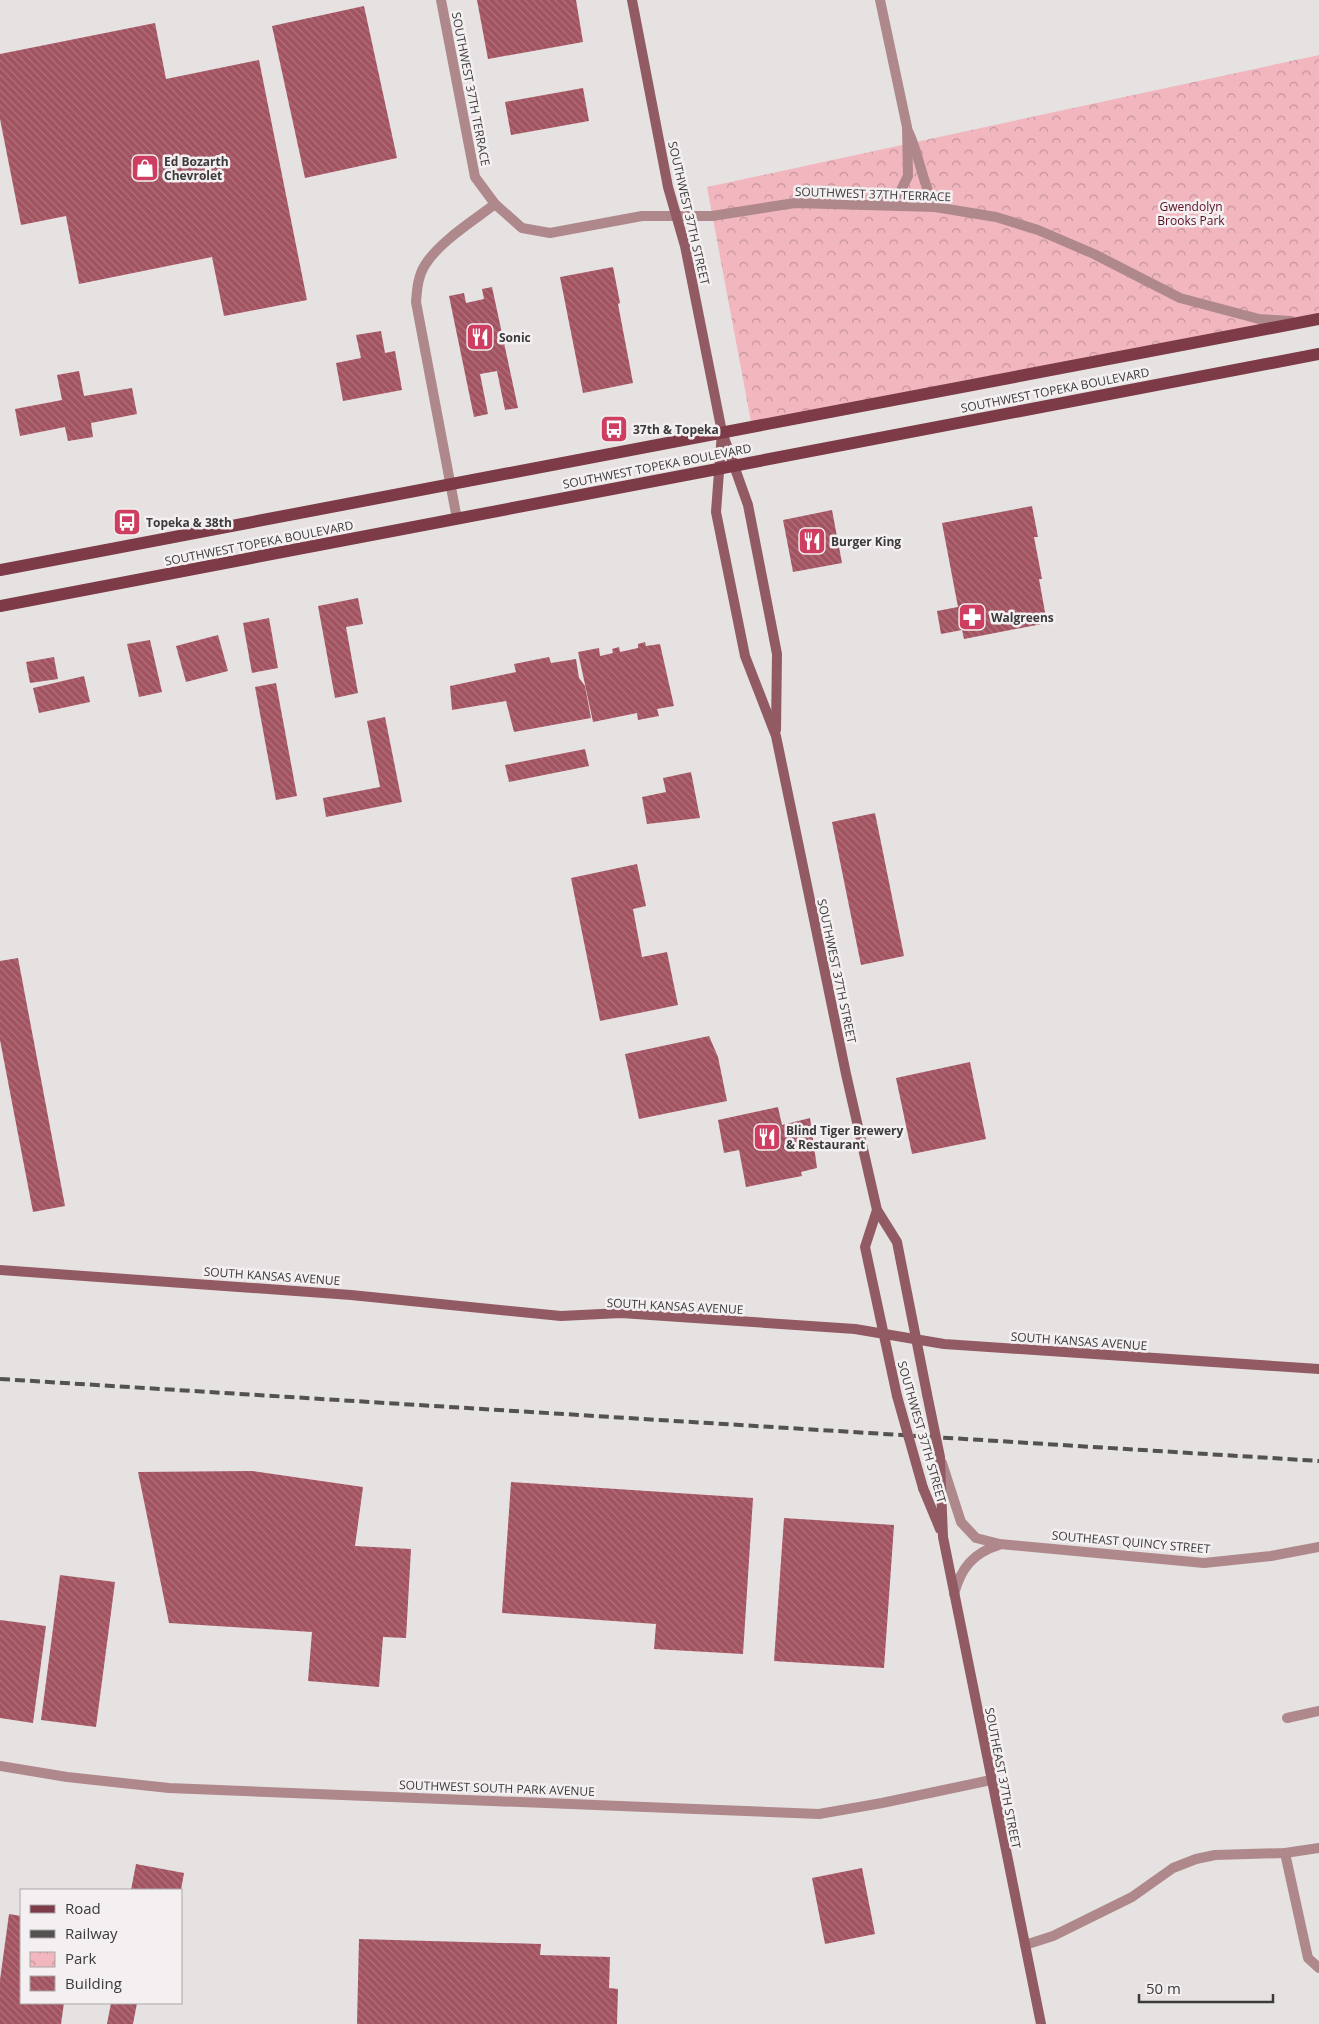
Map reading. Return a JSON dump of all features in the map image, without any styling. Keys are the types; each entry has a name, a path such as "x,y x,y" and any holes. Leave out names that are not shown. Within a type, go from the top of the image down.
{"main road":[{"name":"SOUTHWEST 37TH STREET","path":"632,0 675,217 685,246 722,432 748,505 777,654 776,736"},
{"name":"SOUTHWEST TOPEKA BOULEVARD","path":"0,570 722,432 1056,371 1319,319"},
{"name":"SOUTHWEST TOPEKA BOULEVARD","path":"0,606 1319,354"},
{"name":"SOUTHWEST 37TH STREET","path":"722,432 716,512 745,656 776,736 839,1043 878,1210 897,1242 946,1489 943,1536"},
{"name":"SOUTHWEST 37TH STREET","path":"878,1210 865,1247 882,1333 897,1396 923,1488 943,1536"},
{"name":"SOUTH KANSAS AVENUE","path":"0,1270 351,1295 562,1316 621,1313 882,1333 953,1345 1319,1369"},
{"name":"SOUTHEAST 37TH STREET","path":"943,1536 1041,2024"}],"street":[{"name":"SOUTHWEST 37TH TERRACE","path":"441,0 472,166 480,185 494,204 522,228 550,233 642,216 712,216 794,203 936,207 996,218 1038,230 1094,254 1180,298 1217,310 1259,319 1305,322"},
{"path":"858,205 899,194 905,186 908,176 907,127 880,0"},
{"path":"907,127 917,150 927,191 936,207"},
{"path":"457,519 416,302 418,283 425,266 436,252 494,204"},
{"name":"SOUTHEAST QUINCY STREET","path":"946,1489 961,1522 968,1532 976,1538 1000,1544 1204,1563 1271,1556 1319,1547"},
{"path":"954,1594 958,1578 970,1561 989,1548 1000,1544"},
{"path":"1287,1718 1319,1711"},
{"name":"SOUTHWEST SOUTH PARK AVENUE","path":"0,1766 67,1777 169,1788 819,1814 991,1780"},
{"path":"1025,1945 1053,1936 1132,1897 1174,1868 1196,1859 1215,1855 1285,1853 1319,1848"},
{"path":"1285,1853 1308,1958 1317,1967"}],"green space":[{"name":"Gwendolyn Brooks Park","path":"1319,55 1319,319 752,427 707,187"}],"building":[{"path":"477,0 576,0 583,42 488,59"},
{"path":"364,6 397,158 305,178 272,26"},
{"name":"Ed Bozarth Chevrolet","path":"155,23 166,79 259,60 307,300 224,316 212,257 79,284 66,216 21,225 0,119 0,54"},
{"path":"583,88 589,121 511,135 505,102"},
{"path":"613,267 633,383 583,393 560,277"},
{"name":"Sonic","path":"492,287 518,408 505,410 497,371 480,374 488,414 474,417 449,296 464,293 466,303 484,299 482,289"},
{"path":"381,331 385,353 395,351 402,390 343,401 336,363 361,358 356,335"},
{"path":"79,371 84,396 132,388 137,414 91,423 93,437 68,441 65,427 20,436 15,409 62,400 57,375"},
{"name":"Walgreens","path":"1032,506 1038,537 1034,537 1042,579 1039,579 1047,623 964,639 962,630 941,634 937,611 958,607 942,523"},
{"name":"Burger King","path":"832,510 842,563 793,572 783,520"},
{"path":"358,598 363,624 346,627 358,693 335,698 318,606"},
{"path":"269,618 278,668 252,673 243,623"},
{"path":"218,635 228,671 186,682 176,646"},
{"path":"150,640 162,692 139,697 127,644"},
{"path":"645,642 646,646 660,644 674,706 657,709 659,716 638,720 637,713 593,722 578,652 599,648 600,656 613,653 612,649 619,647 620,652 638,648 638,644"},
{"path":"54,657 58,679 30,683 26,662"},
{"path":"549,657 551,663 576,659 579,678 585,686 591,718 514,732 506,701 452,710 450,686 516,672 514,664"},
{"path":"84,676 90,702 39,713 33,688"},
{"path":"276,683 297,796 276,800 255,687"},
{"path":"385,717 402,802 326,817 323,798 380,787 367,721"},
{"path":"585,749 589,766 509,782 505,765"},
{"path":"691,772 700,818 647,824 642,797 666,792 663,778"},
{"path":"875,813 904,956 861,965 832,822"},
{"path":"637,864 646,906 633,909 642,957 667,952 678,1005 600,1021 571,878"},
{"path":"18,958 65,1206 33,1212 0,1040 0,961"},
{"path":"709,1036 718,1057 727,1101 639,1119 625,1054"},
{"path":"970,1062 986,1139 912,1154 896,1078"},
{"name":"Blind Tiger Brewery & Restaurant","path":"778,1107 782,1125 810,1118 817,1168 801,1172 802,1176 746,1187 739,1150 724,1153 718,1120"},
{"path":"252,1471 363,1487 355,1546 411,1549 406,1638 383,1637 379,1687 308,1681 312,1632 169,1623 138,1472"},
{"path":"511,1482 753,1498 743,1654 654,1649 656,1624 502,1613"},
{"path":"784,1518 894,1525 884,1668 774,1661"},
{"path":"60,1575 115,1582 96,1727 41,1720"},
{"path":"0,1620 46,1626 33,1723 0,1718"},
{"path":"136,1864 184,1873 181,1889 131,1889"},
{"path":"862,1868 875,1934 825,1944 812,1878"},
{"path":"9,1914 20,1916 20,2004 64,2004 61,2024 0,2024 0,1980"},
{"path":"359,1939 541,1944 540,1955 610,1957 609,1988 618,1989 617,2024 357,2024"},
{"path":"111,2004 137,2004 133,2024 107,2024"}],"railway":[{"path":"0,1379 1319,1461"}],"place":[{"name":"Ed Bozarth Chevrolet","path":"145,168"},
{"name":"Sonic","path":"480,337"},
{"name":"37th & Topeka","path":"614,429"},
{"name":"Topeka & 38th","path":"127,522"},
{"name":"Burger King","path":"812,541"},
{"name":"Walgreens","path":"972,617"},
{"name":"Blind Tiger Brewery & Restaurant","path":"767,1137"}]}
